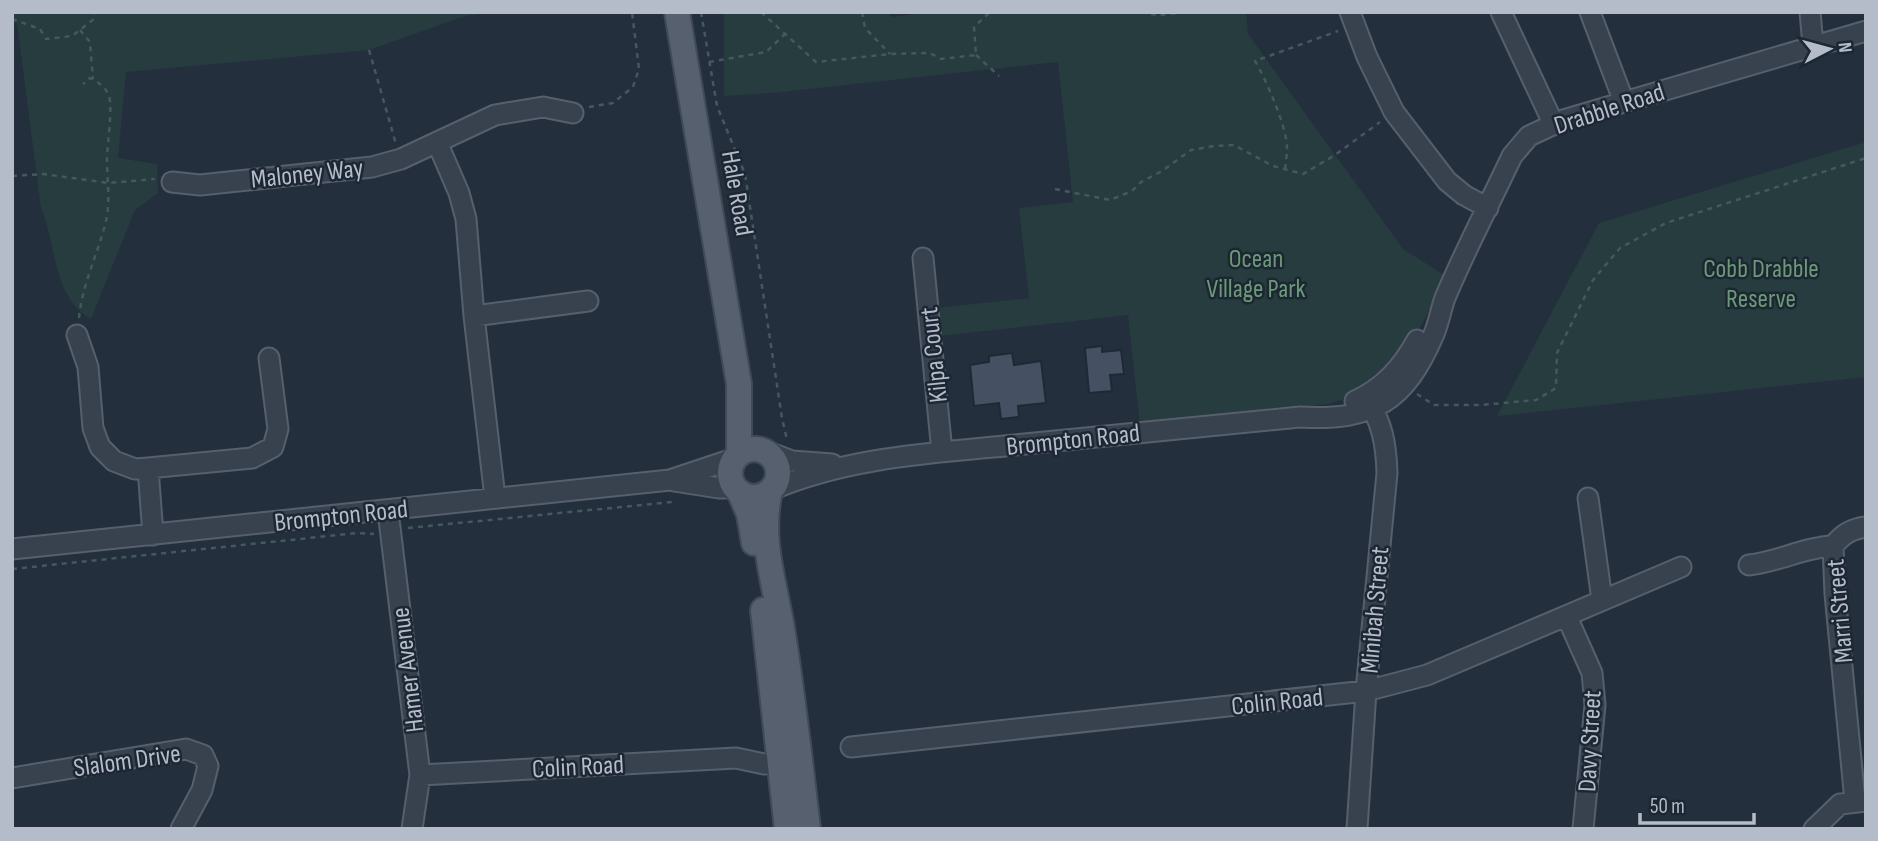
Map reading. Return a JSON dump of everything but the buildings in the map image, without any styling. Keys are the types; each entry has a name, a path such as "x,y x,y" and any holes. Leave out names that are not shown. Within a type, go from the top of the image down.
{"main road":[{"name":"Hale Road","path":"677,12 739,384 736,456"},
{"name":"Hale Road","path":"739,384 774,449"},
{"path":"787,829 790,755 782,627 765,540 765,512 778,474 774,449 758,448 748,449 736,456 729,468 730,478 749,514 790,755 808,829"},
{"path":"737,490 756,497 771,490"}],"street":[{"path":"1501,12 1553,124"},
{"path":"1590,12 1624,102"},
{"path":"1810,12 1813,45"},
{"path":"1353,19 1367,57 1394,112 1447,181 1464,195 1488,208"},
{"name":"Drabble Road","path":"1370,402 1390,398 1405,385 1434,334 1445,299 1512,156 1529,136 1553,124 1866,31"},
{"name":"Maloney Way","path":"172,182 200,185 372,167 401,159 495,115 543,107 573,113"},
{"path":"437,142 459,193 466,219 495,498"},
{"name":"Kilpa Court","path":"923,258 942,452"},
{"name":"Drabble Road","path":"1370,402 1395,373 1445,299"},
{"path":"474,316 588,301"},
{"path":"77,335 88,367 93,428 100,447 114,461 135,469 252,458 273,447 278,429 269,358"},
{"name":"Brompton Road","path":"771,490 814,473 847,465 942,452 1300,417 1347,404 1370,402"},
{"name":"Minibah Street","path":"1357,829 1366,691 1387,473 1386,441 1370,402"},
{"name":"Brompton Road","path":"774,449 792,461 847,465"},
{"name":"Brompton Road","path":"12,549 670,480 736,456"},
{"path":"148,468 153,535"},
{"name":"Brompton Road","path":"670,480 737,490"},
{"path":"1588,498 1602,600"},
{"name":"Hamer Avenue","path":"388,511 420,775 412,829"},
{"path":"1749,565 1833,545 1843,534 1866,527"},
{"name":"Marri Street","path":"1833,545 1835,594 1861,801"},
{"name":"Colin Road","path":"851,747 1366,691 1427,674 1681,567"},
{"name":"Davy Street","path":"1567,617 1592,673 1595,705 1583,829"},
{"name":"Slalom Drive","path":"12,778 186,749 203,755 208,766 202,790 181,829"},
{"name":"Colin Road","path":"420,775 736,758 764,764 790,755"},
{"path":"1814,829 1840,804 1861,801"}],"path":[{"path":"12,19 40,29 46,39 72,36 94,19 94,12"},
{"path":"573,113 591,106 613,103 633,87 639,69 632,12"},
{"path":"701,12 717,106 744,174 782,418 774,449"},
{"path":"761,12 816,62 930,52 941,59 976,55"},
{"path":"862,12 865,28 890,54"},
{"path":"990,12 974,27 976,55 999,76"},
{"path":"1141,12 1157,15 1188,12"},
{"path":"1285,169 1287,145 1282,124 1264,76 1255,61 1353,19"},
{"path":"80,30 90,43 93,79"},
{"path":"709,62 766,52 785,34"},
{"path":"369,50 401,159"},
{"path":"77,335 85,283 105,226 109,183 108,94 100,83 93,79 90,78 83,84"},
{"path":"1055,188 1110,200 1132,191 1141,182 1191,150 1214,146 1234,145 1273,166 1303,174 1335,155 1394,112"},
{"path":"1405,385 1434,405 1481,405 1536,400 1556,388 1557,354 1593,280 1620,248 1666,223 1866,158"},
{"path":"12,176 43,174 109,183 158,179 172,182"},
{"path":"12,569 672,502"}],"green space":[{"path":"12,12 497,12 465,16 369,50 126,72 118,158 157,164 158,193 135,210 91,319 78,309 62,284 41,208 17,23 12,23"},
{"name":"Ocean Village Park","path":"724,12 888,12 892,17 933,12 1246,12 1248,34 1403,249 1446,276 1402,355 1370,386 1350,396 1327,404 1140,424 1128,315 939,336 936,308 1029,298 1019,208 1073,202 1058,62 724,96"},
{"name":"Cobb Drabble Reserve","path":"1866,142 1866,377 1497,416 1599,223"}]}
